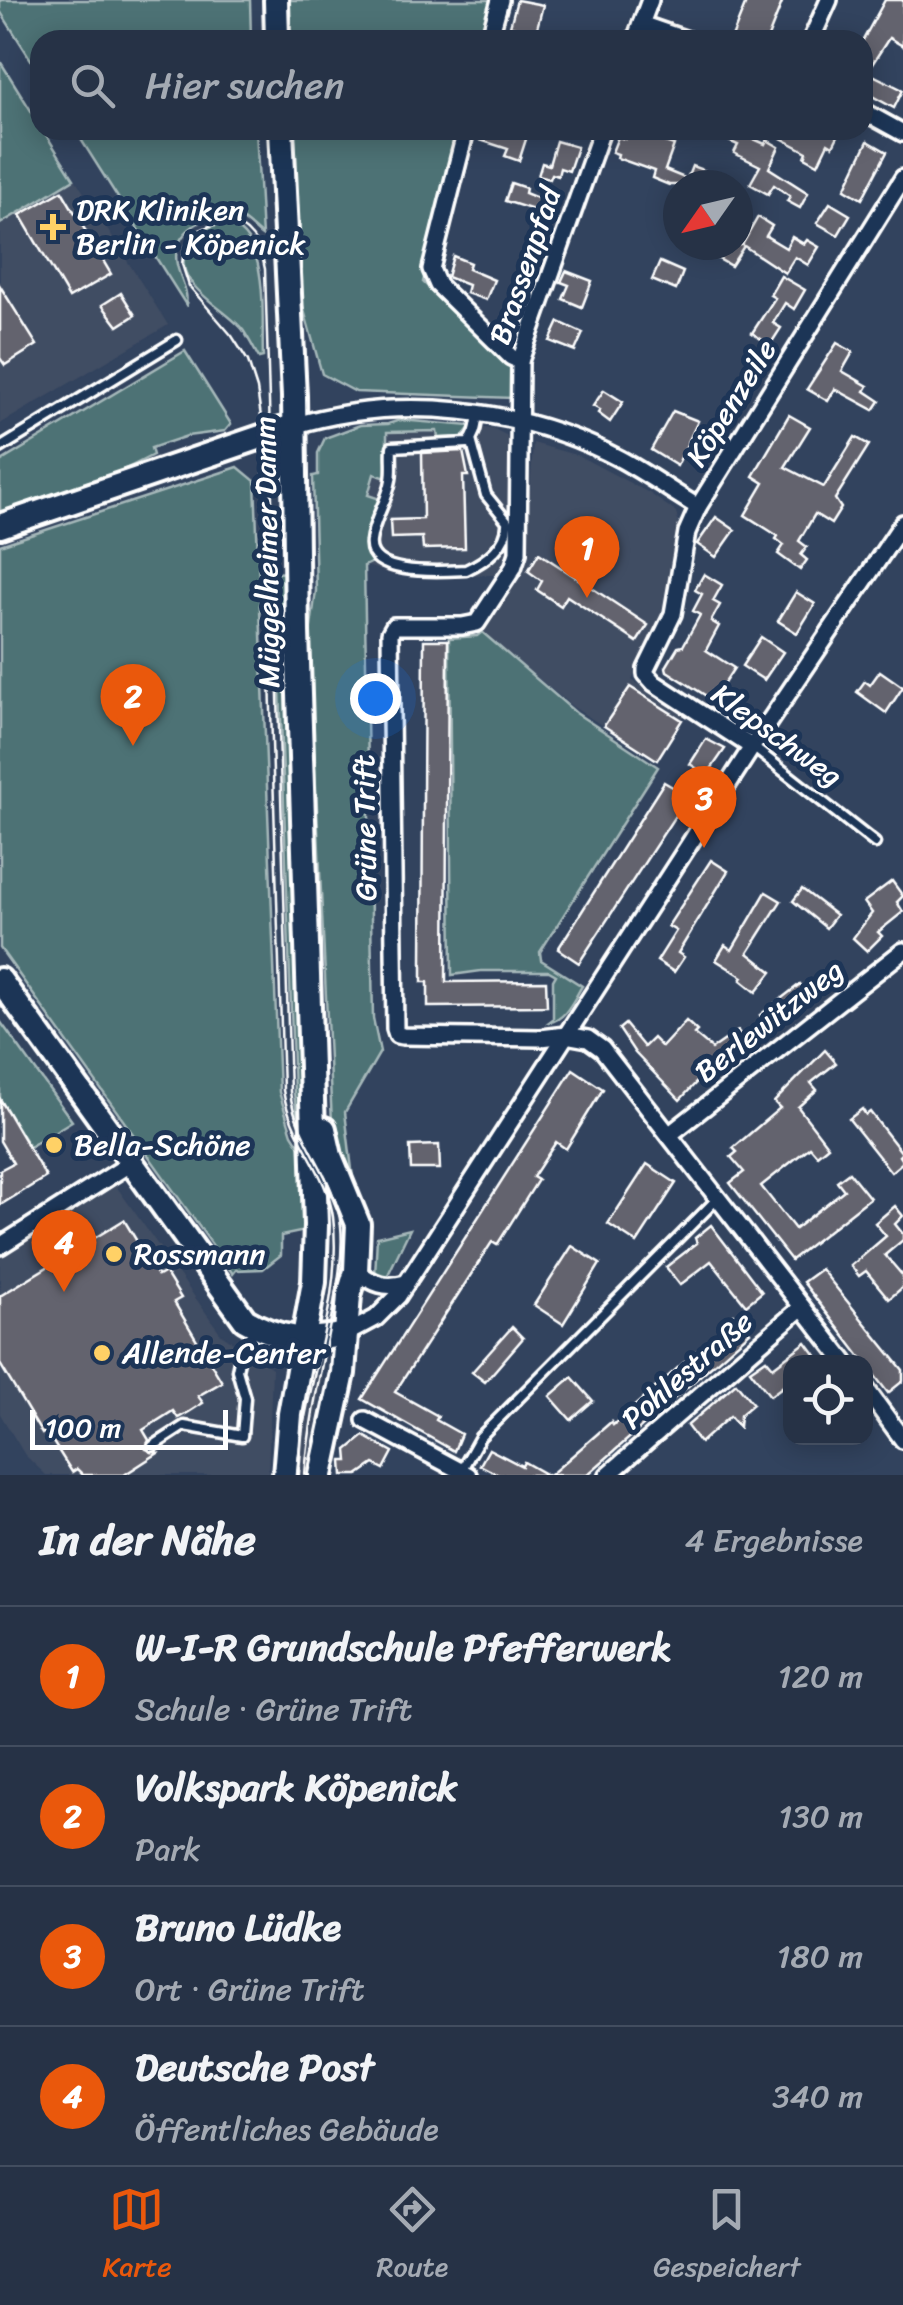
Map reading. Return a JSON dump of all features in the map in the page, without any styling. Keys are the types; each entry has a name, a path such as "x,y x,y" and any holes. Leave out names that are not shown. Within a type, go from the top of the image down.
{"main road":[{"path":"276,0 278,30"},
{"name":"Müggelheimer Damm","path":"280,140 293,426 316,1224 312,1292 290,1414 285,1475"},
{"path":"0,526 293,426"},
{"name":"Müggelheimer Damm","path":"308,973 319,1002 325,1139 358,1224 356,1272 349,1295 342,1373 321,1475"},
{"path":"0,980 245,1320 280,1336 304,1339 346,1334"}],"street":[{"path":"492,30 500,0"},
{"path":"639,30 650,0"},
{"path":"816,30 829,0"},
{"path":"873,117 903,132"},
{"path":"463,140 431,269 438,285 511,357 520,360"},
{"name":"Brassenpfad","path":"520,424 520,360 598,140"},
{"name":"Köpenzeile","path":"646,674 673,614 688,532 698,506 903,178"},
{"path":"293,426 334,414 387,408 478,414 619,458 698,506"},
{"name":"Grüne Trift","path":"520,424 518,553 513,568 476,622 462,626 394,626 390,633 394,1022 397,1034 403,1036 566,1035"},
{"path":"346,1334 376,1318 406,1284 752,747 896,549 903,523"},
{"name":"Klepschweg","path":"646,674 752,747"},
{"name":"Berlewitzweg","path":"669,1135 903,951"},
{"path":"566,1035 588,1039 602,1049 839,1355"},
{"path":"0,1246 131,1163"},
{"path":"356,1272 374,1284 390,1288 406,1284"},
{"name":"Pohlestraße","path":"608,1475 802,1308"},
{"path":"873,1399 903,1440"},
{"path":"364,1420 464,1473"}],"lane":[{"path":"0,448 176,340"},
{"path":"471,440 486,495 507,521 507,537 466,570 392,568 377,561 370,542 391,480 392,448 468,443 471,440 475,436 478,414"},
{"name":"Klepschweg","path":"752,747 875,843"},
{"path":"464,1473 480,1437 717,1199"},
{"path":"153,1446 184,1426 242,1436 245,1398 238,1370 240,1356 255,1326"}],"shaded area":[{"name":"DRK Kliniken Berlin - Köpenick","path":"0,61 30,108 30,140 50,140 168,325 0,424"},
{"path":"400,420 494,429 506,435 510,445 512,554 502,575 393,575 364,565 360,425"},
{"path":"533,443 579,456 676,512 679,526 664,622 632,680 685,715 657,760 573,707 482,632 526,564"},
{"name":"Allende-Center","path":"116,1186 221,1334 272,1368 268,1475 46,1475 25,1455 0,1414 0,1256"},
{"path":"310,1374 323,1376 308,1475 294,1475"}],"green space":[{"path":"0,0 250,0 251,30 30,30 30,58 0,11"},
{"path":"286,0 496,0 488,30 288,30"},
{"path":"0,61 30,109 30,140 49,140 74,179 0,224"},
{"path":"81,140 257,140 262,236 239,218 228,215 209,218 192,227 180,241 176,257 186,305"},
{"path":"291,140 459,140 423,282 514,368 512,398 356,392 322,374 297,285"},
{"path":"222,224 238,230 249,242 256,259 261,278 263,357 259,358 235,321 200,293 185,270 184,258 192,239 203,230"},
{"path":"185,351 231,424 225,431 187,436 151,448 153,455 116,474 0,520 0,462"},
{"path":"400,420 471,426 462,437 438,438 437,431 387,432 387,478 374,474 368,495 380,499 366,543 375,561 364,566 373,1018 380,1052 345,1112 353,1178 348,1177 333,1144 309,641 316,591 313,476 318,475 318,453 325,438 360,425"},
{"path":"238,467 255,481 279,1092 292,1134 308,1159 305,1231 281,1236 281,1255 263,1269 236,1270 233,1274 0,948 0,545"},
{"path":"287,572 307,1135 294,1094 276,573"},
{"path":"482,632 576,713 658,767 540,952 541,960 582,986 555,1021 549,1022 553,1019 556,975 549,971 452,975 449,638 477,636"},
{"path":"0,1021 72,1121 29,1147 0,1099"},
{"path":"410,1229 385,1281 375,1276 377,1237"}],"building":[{"path":"517,0 543,5 537,30 510,26"},
{"path":"747,0 783,0 771,30 735,30"},
{"path":"885,0 903,0 903,46 889,38 873,63 873,30 868,30"},
{"path":"873,75 903,90 894,108 873,96"},
{"path":"480,140 526,140 519,161 505,156 508,149"},
{"path":"617,140 659,140 674,145 663,170 663,183 652,178 654,171 617,158 618,154 612,152"},
{"path":"727,140 756,140 765,144 767,140 779,147 769,168 808,193 800,208 787,201 790,196 774,185 768,194 753,186 760,166 734,153 738,145"},
{"path":"785,140 836,140 833,146 828,143 818,164 805,157 807,152"},
{"path":"556,141 577,147 569,171 560,168 558,176 552,174 550,179 538,176 542,163 549,165"},
{"path":"868,141 887,152 862,199 845,189"},
{"path":"511,183 557,206 549,225 534,219 537,211 505,201"},
{"path":"62,191 111,274 69,298 20,215"},
{"path":"830,203 850,215 838,235 817,223"},
{"path":"758,217 772,226 766,236 786,248 792,237 819,247 808,265 795,257 785,273 753,252 753,226"},
{"path":"453,256 470,263 468,269 494,280 486,300 466,293 468,285 447,277"},
{"path":"660,262 683,272 676,290 652,280"},
{"path":"566,271 592,281 582,307 563,299 569,285 561,282"},
{"path":"781,276 805,290 794,309 785,303 773,323 781,328 770,345 752,333 775,298 770,295"},
{"path":"0,286 37,345 5,365 0,358"},
{"path":"121,293 135,315 118,326 102,305"},
{"path":"559,322 583,333 575,351 550,341"},
{"path":"837,343 853,352 842,371 868,386 865,391 880,401 874,410 835,389 828,401 807,389"},
{"path":"604,390 623,402 610,422 593,406"},
{"path":"673,411 698,421 677,466 651,450"},
{"path":"789,415 810,427 785,467 824,487 855,437 869,445 835,499 841,508 831,524 815,514 799,541 807,547 801,555 807,560 800,570 778,554 784,545 776,539 778,536 745,515 764,483 753,476"},
{"path":"463,451 468,476 463,476 465,548 423,549 422,537 391,538 390,520 423,519 422,453"},
{"path":"716,517 735,530 716,557 697,544"},
{"path":"539,553 648,625 637,642 567,596 561,606 537,590 542,581 528,571"},
{"path":"704,574 722,585 713,601 720,605 711,621 719,626 706,650 734,668 717,694 712,691 708,697 666,667 700,615 693,611 702,594 695,590"},
{"path":"796,592 815,604 797,633 778,621"},
{"path":"761,637 783,652 764,680 742,666"},
{"path":"424,640 448,640 446,982 546,981 547,1006 428,1007 428,982 422,982"},
{"path":"880,671 903,687 886,713 857,692 865,681 870,685"},
{"path":"630,687 682,720 657,760 604,726"},
{"path":"706,739 725,749 707,775 690,764"},
{"path":"664,782 688,796 579,963 558,949"},
{"path":"711,860 728,871 678,953 684,957 674,972 657,961 676,931 668,926"},
{"path":"892,881 903,896 897,902 903,912 878,932 882,936 867,951 853,938 872,913 864,902"},
{"path":"802,889 836,915 826,928 793,901"},
{"path":"766,892 781,901 748,953 772,972 756,992 741,980 743,977 716,960 725,945 732,950"},
{"path":"800,984 812,999 771,1030 760,1015"},
{"path":"686,1021 712,1049 738,1031 747,1044 713,1076 708,1070 680,1100 635,1053 619,1029 625,1024 644,1047 653,1038 662,1047"},
{"path":"825,1050 836,1063 811,1083 817,1090 798,1107 828,1146 817,1155 810,1147 761,1186 795,1229 844,1190 837,1181 849,1172 870,1198 791,1260 730,1183 744,1172 731,1157 737,1152 733,1148 780,1108 774,1102"},
{"path":"573,1069 603,1089 566,1149 556,1142 533,1177 538,1180 497,1245 492,1242 395,1392 461,1434 454,1451 362,1399"},
{"path":"0,1099 46,1177 0,1205 0,1170 13,1163 0,1141"},
{"path":"862,1109 866,1115 870,1112 902,1153 899,1156 903,1162 891,1172 849,1119"},
{"path":"439,1145 440,1169 411,1169 410,1146"},
{"path":"647,1164 676,1183 637,1243 608,1224"},
{"path":"895,1206 903,1216 895,1224 903,1240 885,1255 903,1276 903,1287 889,1299 866,1271 859,1276 851,1266 886,1236 875,1223"},
{"name":"Allende-Center","path":"124,1220 158,1276 165,1272 181,1298 174,1302 222,1382 198,1396 203,1403 189,1412 178,1418 173,1411 143,1430 149,1440 146,1449 158,1453 124,1475 83,1475 77,1469 72,1472 46,1431 42,1434 0,1364 0,1296"},
{"path":"711,1225 762,1292 746,1305 711,1261 680,1285 666,1267 697,1243 695,1238"},
{"path":"572,1246 600,1264 563,1324 534,1305"},
{"path":"821,1269 903,1370 903,1381 888,1393 873,1373 873,1355 859,1355 803,1282"},
{"path":"734,1314 750,1332 587,1475 550,1475 611,1422 613,1425"},
{"path":"512,1327 523,1338 485,1382 472,1372"},
{"path":"806,1342 816,1355 789,1355"},
{"path":"766,1359 773,1367 783,1359 783,1386 770,1396 750,1370"},
{"path":"572,1377 593,1401 571,1420 550,1396"},
{"path":"736,1383 753,1404 740,1415 739,1427 730,1416 700,1443 687,1426"},
{"path":"364,1436 393,1452 384,1469 374,1464 358,1475 343,1475 342,1461 348,1461 347,1450"},
{"path":"489,1449 547,1475 499,1475 480,1465"}],"tram line":[{"path":"297,1475 306,1411 328,1314 335,1249 333,1217 324,1184 293,1123 283,1090 262,424 257,389 248,361 189,286 182,264 184,249 193,233 224,220 253,237 265,269 290,1092 300,1126 331,1190 341,1226 339,1275 305,1475"}],"place":[{"name":"DRK Kliniken Berlin - Köpenick","path":"53,227"},
{"name":"W-I-R Grundschule Pfefferwerk","path":"587,598"},
{"name":"Volkspark Köpenick","path":"133,746"},
{"name":"Bruno Lüdke","path":"704,848"},
{"name":"Bella-Schöne","path":"54,1145"},
{"name":"Rossmann","path":"114,1254"},
{"name":"Deutsche Post","path":"64,1292"},
{"name":"Allende-Center","path":"102,1353"}]}
